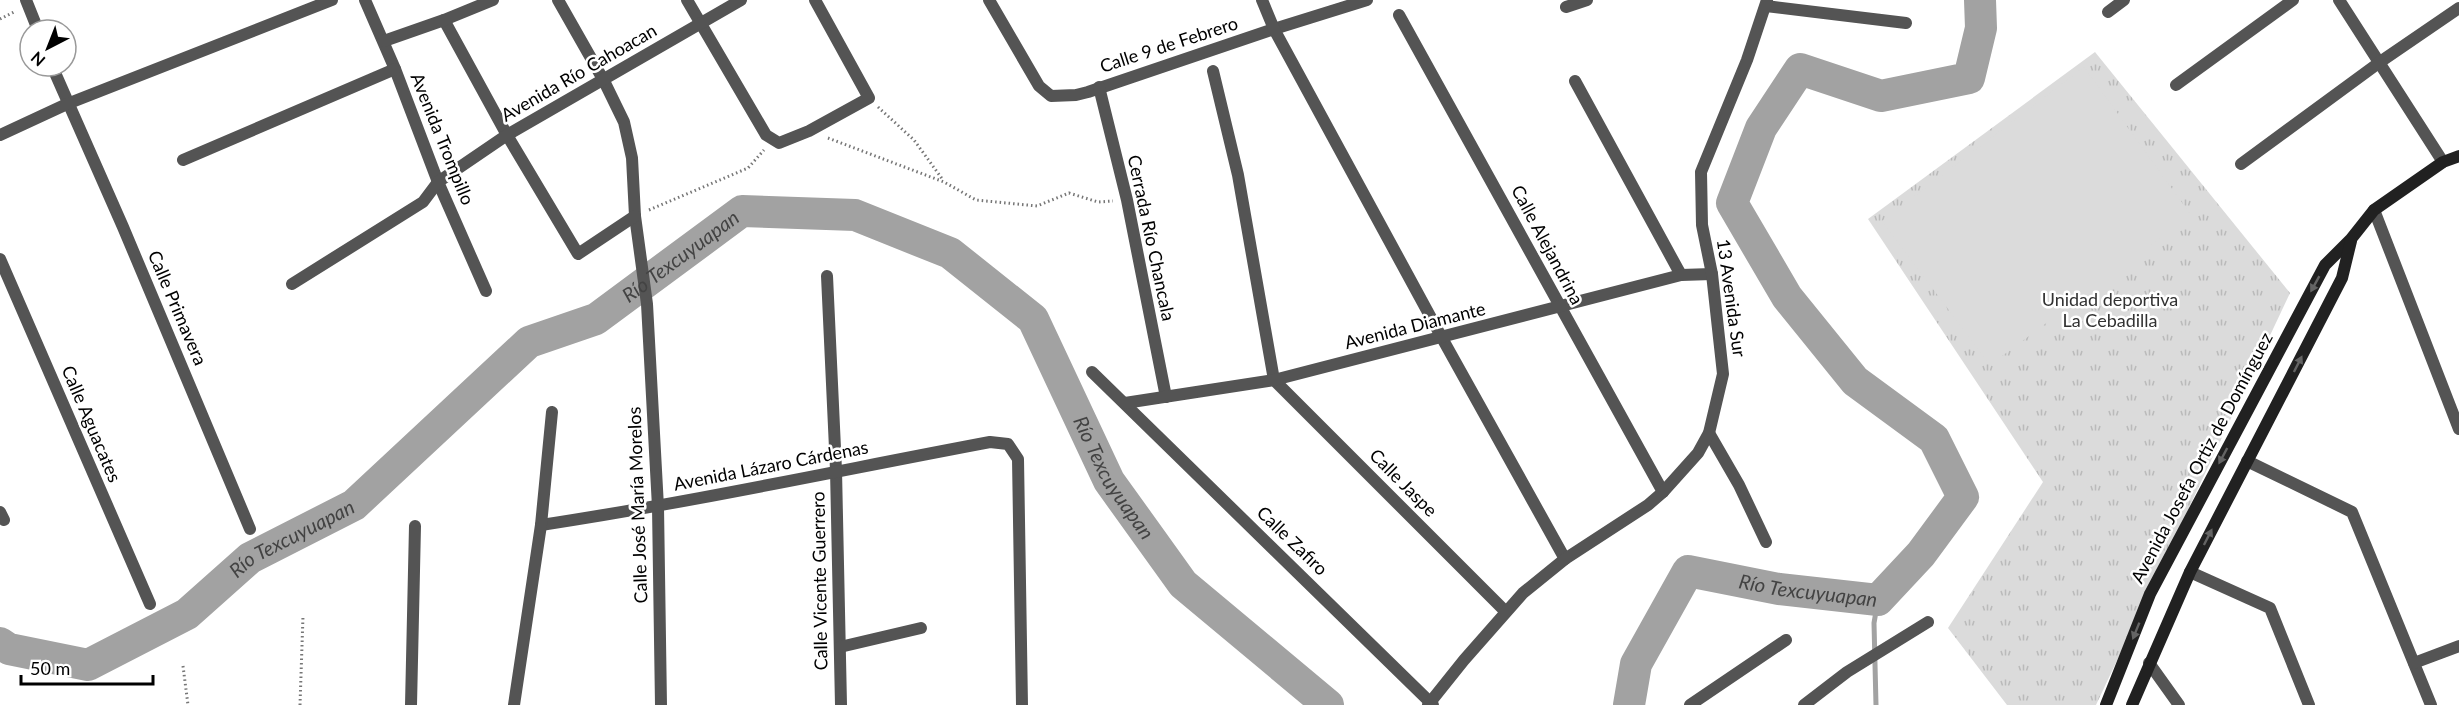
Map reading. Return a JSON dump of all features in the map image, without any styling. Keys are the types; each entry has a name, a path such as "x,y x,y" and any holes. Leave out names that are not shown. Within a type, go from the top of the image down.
{"main road":[{"name":"Avenida Josefa Ortiz de Domínguez","path":"2106,705 2151,594 2325,265 2351,239 2374,210 2443,162 2459,156"},
{"name":"Avenida Josefa Ortiz de Domínguez","path":"2132,705 2190,572 2342,278 2351,239"}],"street":[{"path":"26,0 33,18"},
{"path":"0,135 67,104 332,0"},
{"name":"Avenida Trompillo","path":"365,0 384,41 438,182 486,291"},
{"path":"384,41 493,0"},
{"name":"Calle José María Morelos","path":"558,0 604,81 624,122 632,158 638,246 647,304 658,507 662,705"},
{"path":"687,0 766,135 779,143 809,131 869,98 815,0"},
{"name":"Avenida Río Cahoacan","path":"292,284 423,202 438,182 507,135 741,0"},
{"name":"Calle 9 de Febrero","path":"989,0 1039,86 1051,96 1076,96 1367,0"},
{"path":"1262,0 1274,29 1565,559"},
{"path":"1566,7 1587,0"},
{"path":"2108,12 2124,0"},
{"path":"2176,85 2293,0"},
{"path":"2339,0 2443,162"},
{"path":"1766,3 1906,23"},
{"name":"13 Avenida Sur","path":"1430,704 1505,611 1523,593 1565,559 1664,492 1698,453 1709,433 1723,374 1712,274 1702,225 1701,172 1747,60 1766,3"},
{"path":"2241,164 2380,62 2459,8"},
{"name":"Calle Alejandrina","path":"1399,15 1664,492"},
{"path":"444,20 507,135 578,254 635,216"},
{"path":"183,160 395,69"},
{"path":"1213,71 1238,175 1274,380"},
{"name":"Calle Primavera","path":"57,78 123,227 250,529"},
{"path":"1575,81 1681,275"},
{"name":"Cerrada Río Chancala","path":"1099,87 1127,200 1166,397"},
{"path":"2374,210 2459,429"},
{"name":"Calle Aguacates","path":"0,259 150,604"},
{"name":"Avenida Diamante","path":"1125,403 1274,380 1681,275 1712,274"},
{"name":"Calle Vicente Guerrero","path":"827,276 836,470 842,705"},
{"name":"Calle Zafiro","path":"1092,372 1430,704"},
{"name":"Calle Jaspe","path":"1274,380 1505,611"},
{"path":"514,705 541,525 552,412"},
{"path":"1709,433 1739,485 1766,542"},
{"name":"Avenida Lázaro Cárdenas","path":"541,525 658,507 836,470 990,442 1008,444 1018,459 1022,705"},
{"path":"2247,461 2352,512 2431,705"},
{"path":"411,705 415,526"},
{"path":"2190,572 2270,608 2309,705"},
{"path":"1804,705 1847,672 1928,622"},
{"path":"840,647 921,628"},
{"path":"1690,705 1785,640"},
{"path":"2414,663 2459,646"},
{"path":"2149,663 2179,705"}],"path":[{"path":"869,98 914,140 944,182"},
{"path":"809,131 944,182 976,200 1036,206 1069,193 1098,202 1127,200"},
{"path":"635,216 748,168 766,149 779,143"},
{"path":"300,705 303,616"},
{"path":"183,666 188,705"}],"green space":[{"name":"Unidad deportiva La Cebadilla","path":"2095,52 2290,293 2096,705 2007,705 1948,628 2043,482 1868,219"},
{"path":"2084,67 2191,215 1990,365 1882,221"}],"waterway":[{"name":"Río Texcuyuapan","path":"1629,705 1636,664 1688,571 1779,589 1878,600 1921,554 1963,497 1934,439 1855,381 1787,297 1732,203 1761,128 1800,69 1881,96 1969,78 1981,28 1980,0"},
{"name":"Río Texcuyuapan","path":"0,643 9,649 88,665 187,614 250,558 354,505 529,342 596,319 742,211 855,215 950,253 1033,319 1109,481 1183,584 1328,705"},
{"path":"1876,705 1874,623 1878,600"}]}
